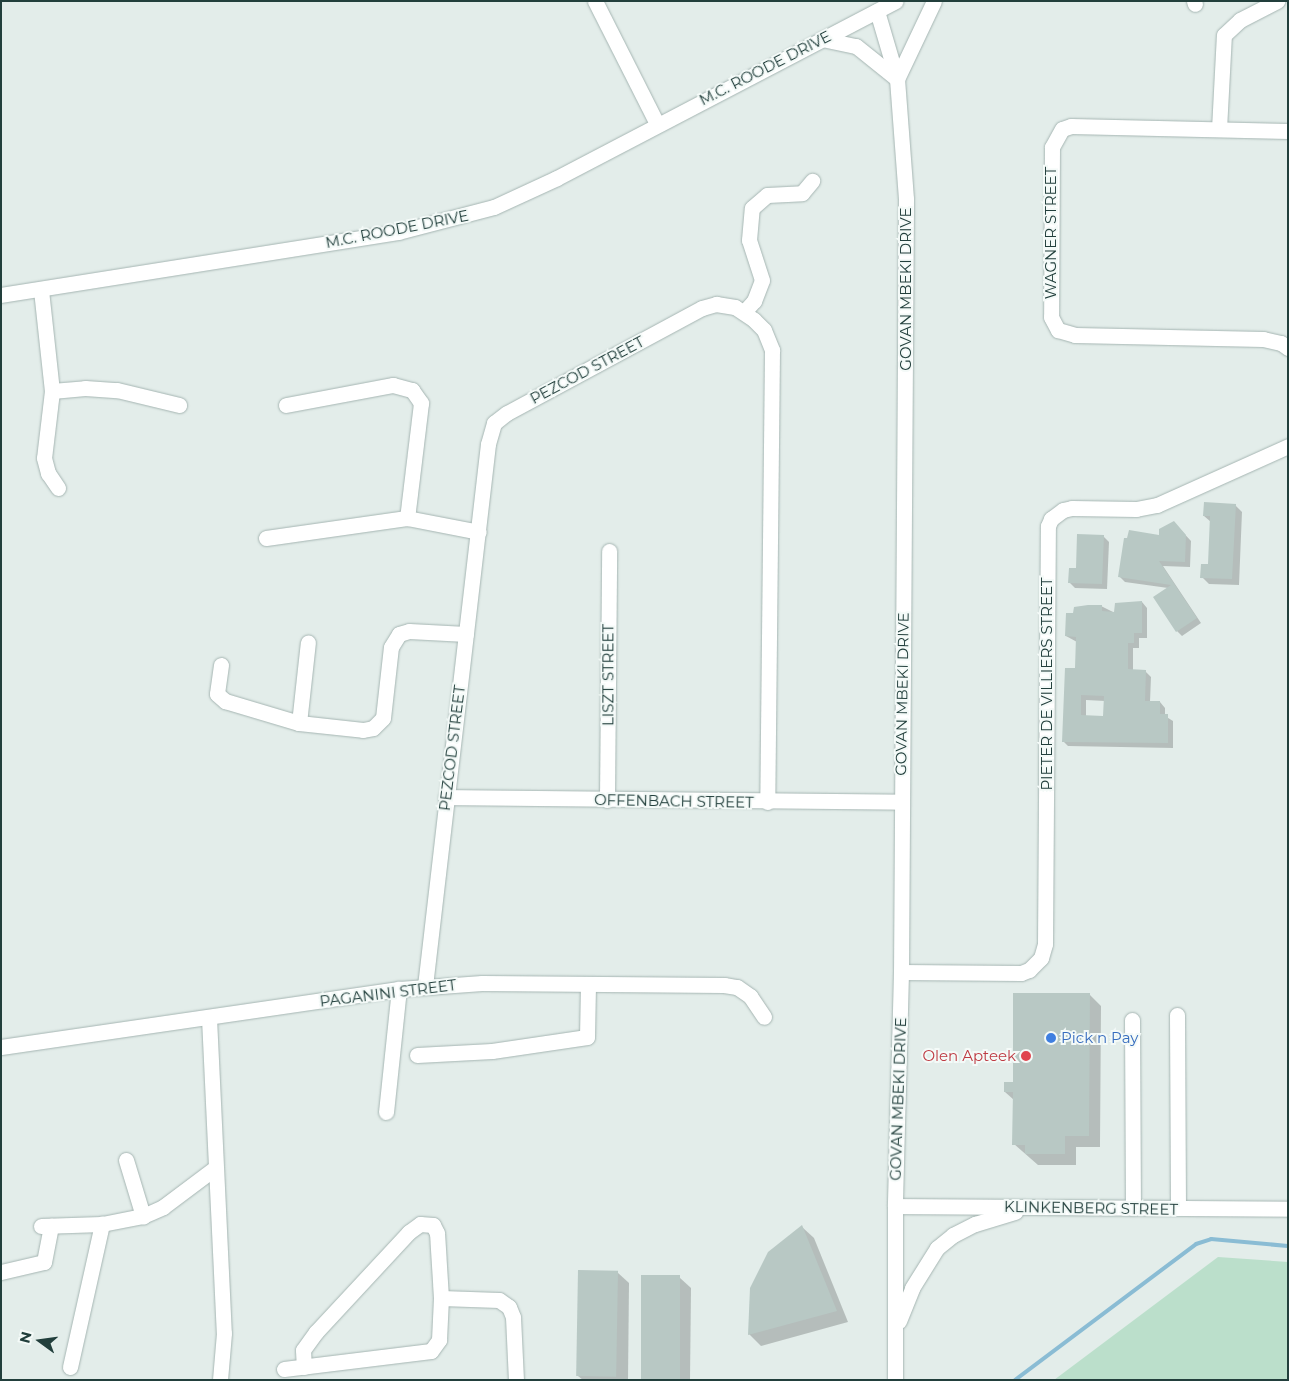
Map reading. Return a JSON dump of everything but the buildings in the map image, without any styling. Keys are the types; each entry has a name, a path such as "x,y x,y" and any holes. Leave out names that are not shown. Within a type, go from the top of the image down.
{"street":[{"path":"594,1 656,124"},
{"name":"M.C. ROODE DRIVE","path":"1,295 398,232 466,216 524,194 822,39 873,8 895,1"},
{"path":"822,39 856,46 896,79 934,1"},
{"path":"1219,129 1224,35 1240,20 1277,1"},
{"name":"GOVAN MBEKI DRIVE","path":"873,8 896,79 906,199 901,802 902,972 895,1206 895,1380"},
{"name":"WAGNER STREET","path":"1288,131 1071,126 1058,133 1052,156 1053,325 1075,335 1263,339 1282,343 1288,348"},
{"path":"744,312 754,301 762,280 749,240 752,208 766,195 802,193 812,180"},
{"path":"41,290 52,391 44,458 48,473 58,488"},
{"name":"PEZCOD STREET","path":"425,986 488,444 498,419 702,308 726,305 744,312 764,330 772,350 767,802"},
{"path":"286,405 393,385 412,390 421,403 408,518"},
{"path":"52,391 108,389 178,405"},
{"name":"PIETER DE VILLIERS STREET","path":"902,972 1021,972 1029,970 1041,958 1045,944 1048,526 1051,519 1063,510 1072,508 1136,509 1157,505 1288,446"},
{"path":"266,538 408,518 478,532"},
{"name":"LISZT STREET","path":"607,800 609,551"},
{"path":"221,665 217,689 225,701 299,723 349,729 373,728 383,718 391,647 399,634 408,631 466,634"},
{"path":"299,723 308,642"},
{"name":"OFFENBACH STREET","path":"446,797 901,802"},
{"path":"417,1055 492,1051 587,1036 588,984"},
{"name":"PAGANINI STREET","path":"1,1047 425,986 724,984 737,987 750,996 764,1016"},
{"path":"386,1112 399,990"},
{"path":"1177,1015 1178,1208"},
{"path":"209,1018 224,1332 220,1380"},
{"path":"1132,1020 1133,1208"},
{"path":"126,1160 144,1216"},
{"path":"1,1272 44,1262 46,1226 102,1224 144,1216 177,1198 215,1168"},
{"name":"KLINKENBERG STREET","path":"895,1206 1288,1209"},
{"path":"895,1333 912,1288 937,1248 953,1235 975,1224 1033,1208"},
{"path":"70,1367 102,1224"},
{"path":"284,1369 304,1367 431,1351 439,1340 441,1298 437,1234 433,1225 420,1224 409,1232 316,1332 303,1350 304,1367"},
{"path":"441,1298 486,1298 500,1300 509,1307 513,1317 516,1380"}],"green space":[{"path":"1218,1257 1288,1262 1288,1380 1054,1380"}],"waterway":[{"path":"1015,1380 1196,1244 1211,1239 1288,1246"}],"place":[{"name":"Pick n Pay","path":"1051,1038"},
{"name":"Olen Apteek","path":"1026,1056"}]}
